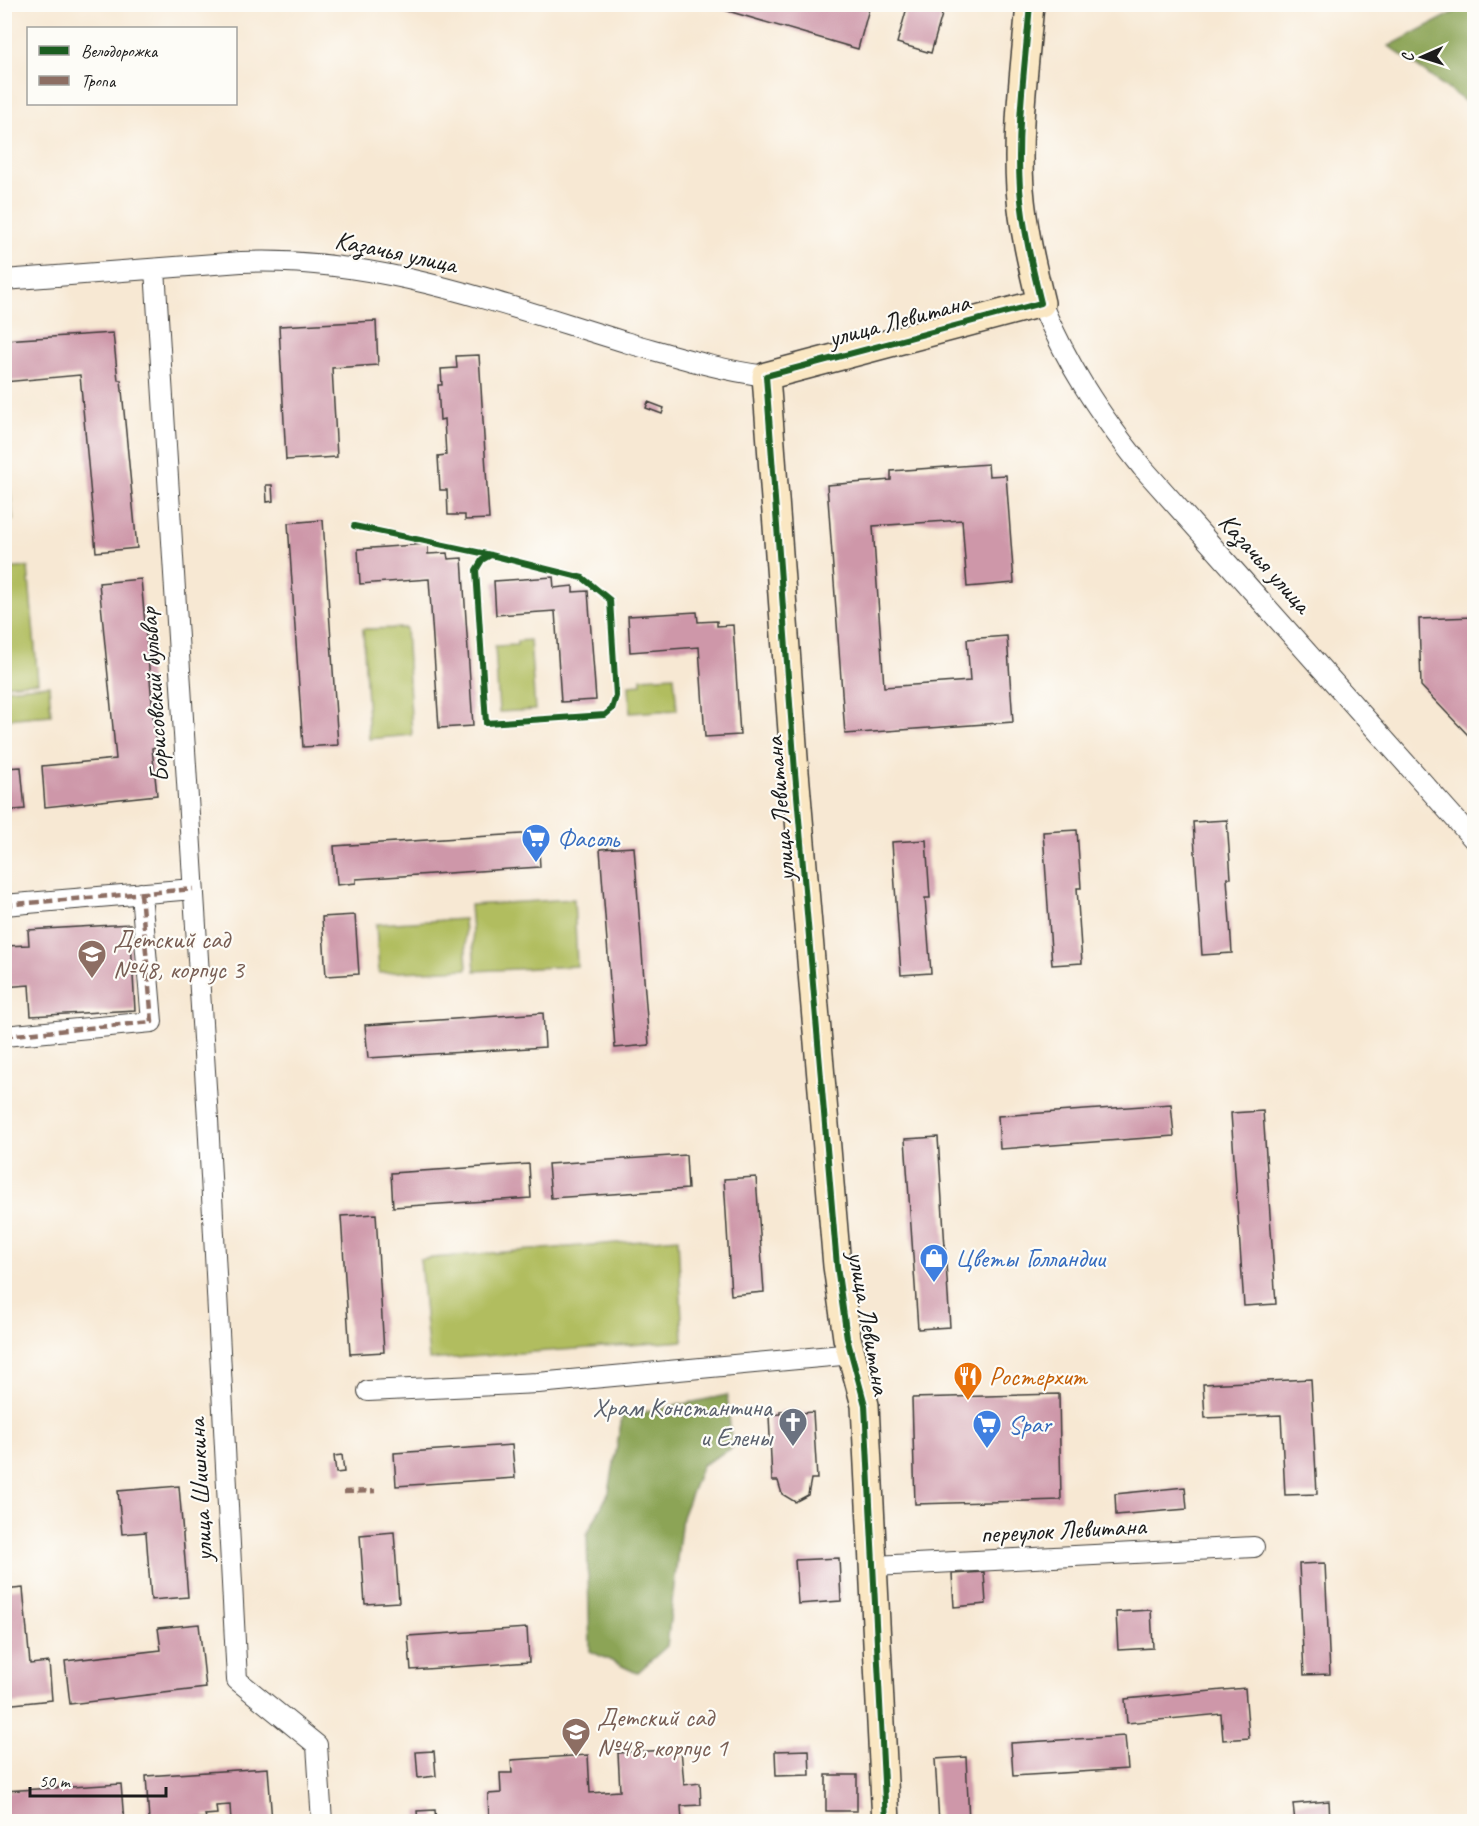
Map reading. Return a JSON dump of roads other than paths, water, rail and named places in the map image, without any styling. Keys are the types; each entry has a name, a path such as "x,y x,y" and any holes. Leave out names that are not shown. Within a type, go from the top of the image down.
{"street":[{"path":"1030,4 1019,139 1020,190 1028,249 1041,303"},
{"name":"Казачья улица","path":"4,280 279,260 367,269 413,279 713,367 766,376"},
{"name":"Борисовский бульвар","path":"155,269 208,1119"},
{"name":"улица Левитана","path":"886,1821 865,1405 837,1266 795,772 766,376 1041,303"},
{"name":"Казачья улица","path":"1041,303 1082,387 1107,424 1142,467 1474,840"},
{"path":"4,905 194,889"},
{"path":"4,1036 152,1022 141,893"},
{"name":"улица Шишкина","path":"208,1119 237,1680 317,1745 322,1821"},
{"path":"368,1391 548,1383 853,1354"},
{"name":"переулок Левитана","path":"874,1566 1254,1547"}],"place":[{"name":"Фасоль","path":"536,864"},
{"name":"Детский сад №48, корпус 3","path":"92,980"},
{"name":"Цветы Голландии","path":"934,1284"},
{"name":"Ростерхит","path":"968,1402"},
{"name":"Храм Константина и Елены","path":"793,1448"},
{"name":"Spar","path":"987,1450"},
{"name":"Детский сад №48, корпус 1","path":"576,1758"}]}
